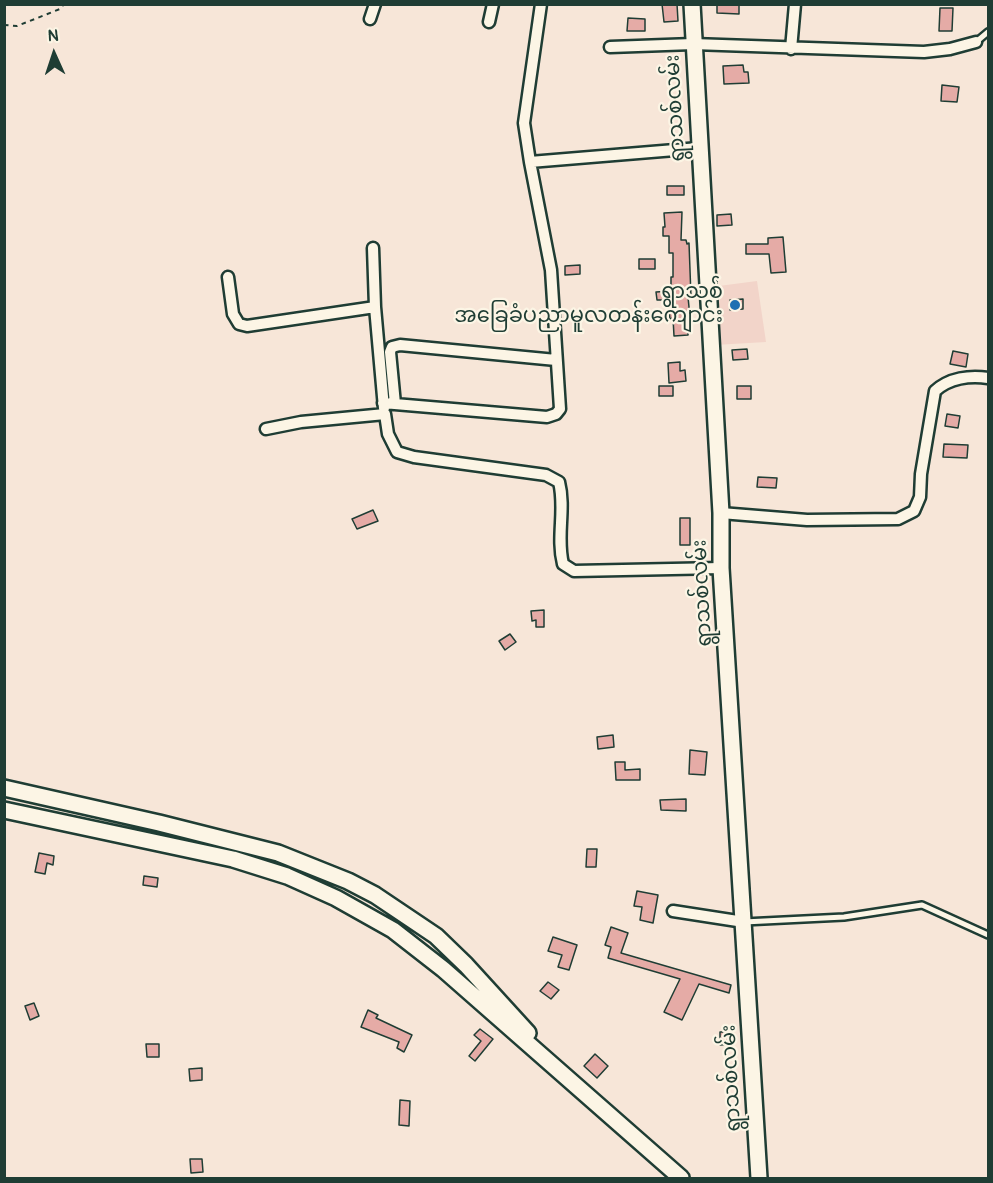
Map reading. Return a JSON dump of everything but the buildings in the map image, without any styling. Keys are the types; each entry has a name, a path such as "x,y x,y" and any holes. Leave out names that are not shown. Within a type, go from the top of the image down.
{"main road":[{"name":"ရွာသစ်လမ်း","path":"692,4 721,513 721,568 759,1179"},
{"path":"4,788 278,853 348,881 375,895 436,936 489,989 560,1072"},
{"path":"4,810 233,859 287,876 336,898 393,930 443,969 681,1179"}],"street":[{"path":"370,19 375,4"},
{"path":"489,22 493,4"},
{"path":"266,429 384,408 395,404 547,417 556,414 560,409 551,270 524,123 541,4"},
{"path":"791,49 795,4"},
{"path":"610,47 693,44 924,52 950,49 976,42"},
{"path":"530,162 699,148"},
{"path":"373,248 375,307 384,408 388,434 397,452 546,475 559,482 563,497 559,549 563,564 574,571 721,568"},
{"path":"228,277 233,314 239,324 247,326 375,307"},
{"path":"395,404 390,352 393,347 400,345 556,360"},
{"path":"721,513 807,520 898,519 914,511 920,496 921,474 935,391 949,381 988,378"},
{"path":"673,911 744,922"}],"lane":[{"path":"976,42 988,32"},
{"path":"744,922 843,917 922,905 988,935"}],"path":[{"path":"4,25 17,26 60,9 63,4"}],"shaded area":[{"path":"757,281 766,342 715,345 711,287"}],"place":[{"name":"ရွာသစ် အခြေခံပညာမူလတန်းကျောင်း","path":"735,305"}]}
